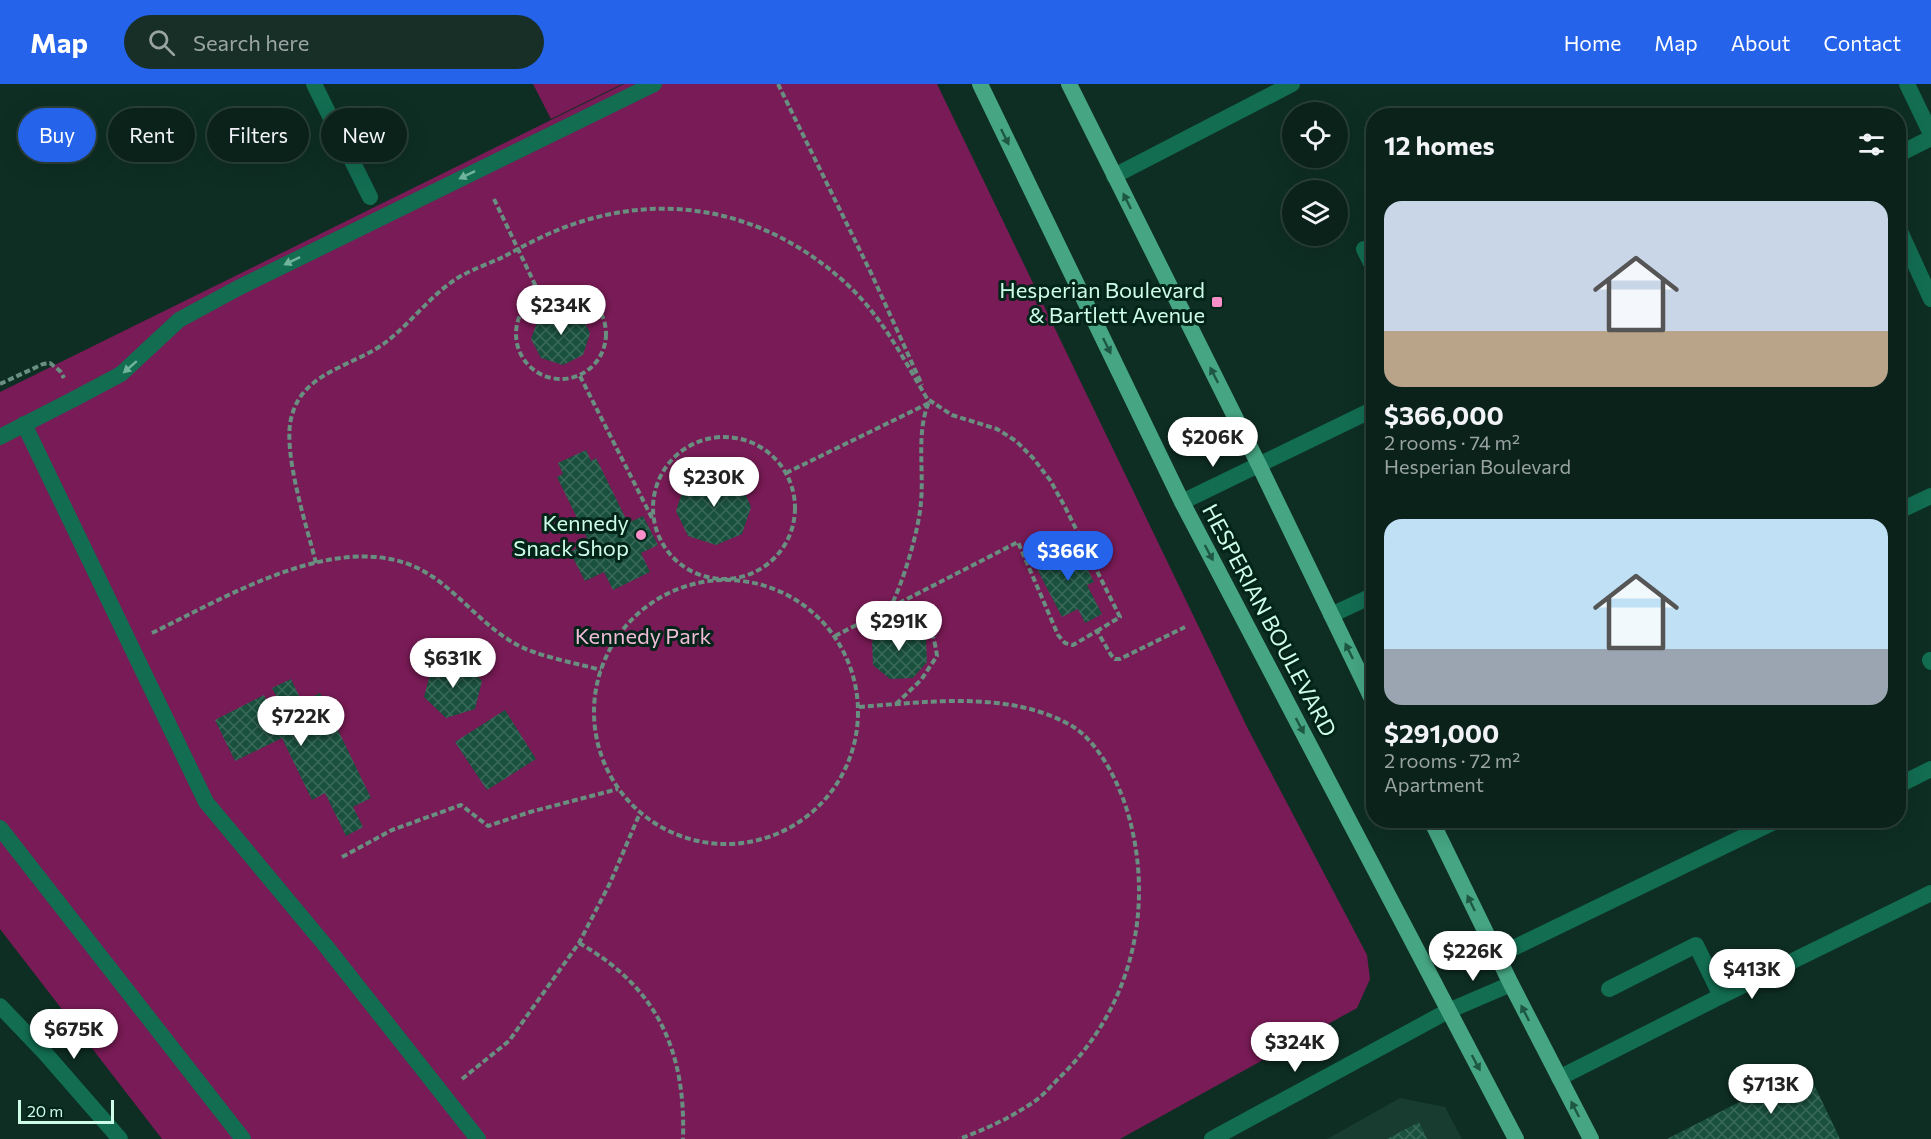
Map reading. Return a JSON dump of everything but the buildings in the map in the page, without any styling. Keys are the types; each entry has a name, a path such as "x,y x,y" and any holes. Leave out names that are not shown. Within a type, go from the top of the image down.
{"main road":[{"name":"HESPERIAN BOULEVARD","path":"980,84 1182,501 1516,1139"},
{"path":"1069,84 1259,465 1366,687"},
{"path":"1435,828 1511,984 1591,1139"}],"street":[{"path":"314,84 370,196"},
{"path":"0,437 24,424 71,392 121,375 179,320 238,288 654,84"},
{"path":"1114,176 1292,84"},
{"path":"1906,150 1931,136 1907,84"},
{"path":"1906,244 1931,299"},
{"path":"1364,249 1366,253"},
{"path":"1182,501 1366,413"},
{"path":"24,424 206,802 325,945 478,1139"},
{"path":"1906,508 1931,496"},
{"path":"1331,615 1366,599"},
{"path":"1906,782 1931,769"},
{"path":"0,828 243,1139"},
{"path":"1497,956 1761,828"},
{"path":"1559,1078 1931,893"},
{"path":"1610,989 1696,945 1721,996"},
{"path":"1212,1139 1448,1011 1511,984"},
{"path":"0,1006 7,1022 45,1053 120,1139"}],"path":[{"path":"778,84 872,275 930,402 923,417 921,506 898,593 890,608"},
{"path":"494,199 540,293"},
{"path":"315,563 298,494 289,431 292,414 299,400 312,384 329,372 386,342 457,279 578,222 641,208 670,207 705,212 752,224 789,242 823,264 853,290 882,324 930,402 952,415 997,429 1016,441 1050,480 1119,617 1074,645 1065,643 1058,635 1018,542 835,636"},
{"path":"554,289 568,289 582,294 593,302 602,314 606,328 606,342 601,356 580,376 565,379 549,378 535,372 524,361 516,347 514,331 518,315 527,303 540,293 554,289"},
{"path":"0,384 43,364 51,363 60,371 71,392"},
{"path":"580,376 653,521 661,543 677,562 698,574 723,580 756,584 786,594 813,612 835,636 848,658 856,682 859,707 855,745 840,780 816,810 784,832 748,843 709,843 672,833 640,813 618,789 603,762 595,732 594,701 601,670 615,641 635,616 662,597 691,585 723,580 746,576 768,565 785,547 794,524 795,499 786,472 775,458 756,444 735,437 712,437 690,445 672,458 659,477 652,499 653,521"},
{"path":"786,472 930,402"},
{"path":"130,644 247,587 301,565 349,556 380,557 405,564 431,576 497,633 516,645 601,670"},
{"path":"890,608 920,618 934,636 937,656 921,680 895,705"},
{"path":"1097,631 1111,655 1120,658 1185,627"},
{"path":"859,707 981,702 1016,705 1037,710 1075,728 1092,744 1109,769 1123,797 1138,859 1140,894 1138,922 1126,976 1111,1010 1094,1038 1080,1057 1034,1102 985,1129 959,1139"},
{"path":"342,857 392,830 461,805 489,826 530,812 618,789"},
{"path":"442,1093 482,1064 508,1041 579,943 610,883 640,813"},
{"path":"579,943 619,968 634,983 659,1020 668,1038 678,1069 684,1106 683,1139"}],"shaded area":[{"path":"1400,1098 1445,1107 1462,1139 1327,1139"}],"green space":[{"path":"533,84 622,84 551,119"},
{"name":"Kennedy Park","path":"624,84 937,84 1248,729 1367,955 1370,979 1357,1008 1120,1139 162,1139 0,929 0,392"}],"place":[{"name":"Hesperian Boulevard & Bartlett Avenue","path":"1217,302"},
{"name":"Kennedy Snack Shop","path":"641,535"}]}
